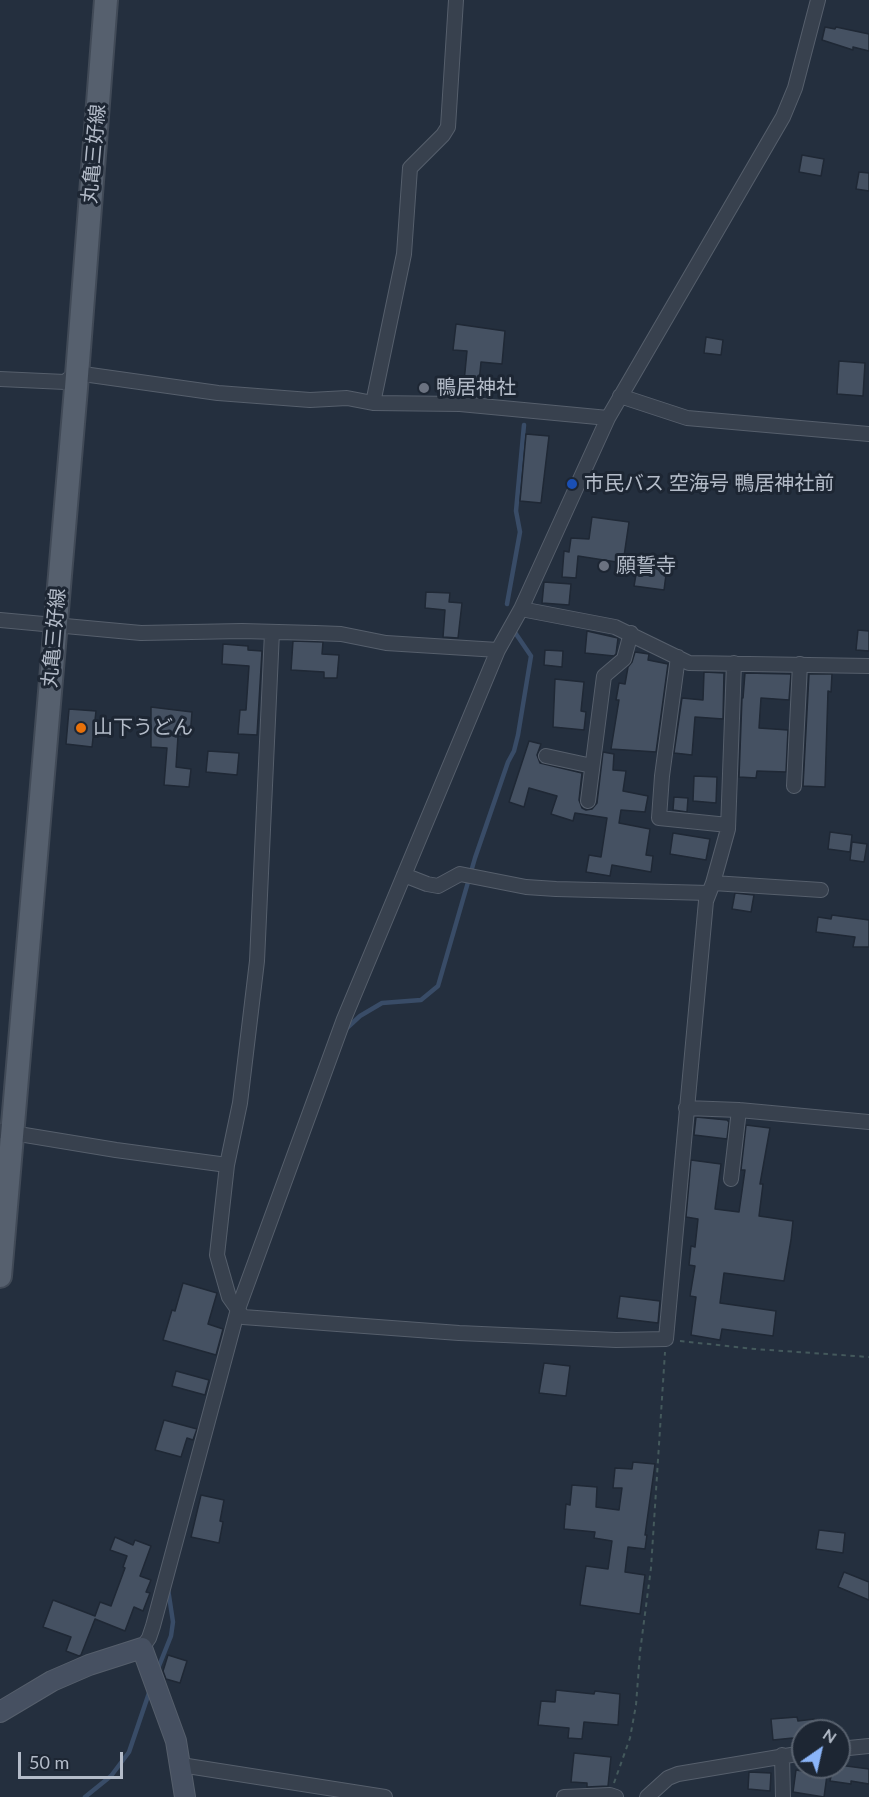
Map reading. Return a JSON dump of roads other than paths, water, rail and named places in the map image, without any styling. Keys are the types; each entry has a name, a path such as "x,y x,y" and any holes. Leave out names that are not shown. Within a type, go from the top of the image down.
{"main road":[{"name":"丸亀三好線","path":"0,1276 6,1131 54,626 106,0"},
{"path":"0,1712 52,1681 88,1665 142,1648 176,1741 185,1797"}],"street":[{"path":"373,403 404,254 410,168 448,127 456,0"},
{"path":"142,1648 153,1626 240,1313 344,1019 498,650 521,609 608,418 783,117 795,88 818,0"},
{"path":"0,379 65,382 76,373 218,393 310,400 347,398 373,403 460,404 608,418"},
{"path":"620,396 687,418 869,434"},
{"path":"521,609 615,627 689,663 869,666"},
{"path":"0,620 141,633 242,631 341,634 386,643 498,650"},
{"path":"240,1313 229,1297 217,1255 227,1165 240,1103 257,961 272,632"},
{"path":"588,801 604,676 624,659 631,633"},
{"path":"678,657 662,776 659,818 728,825"},
{"path":"240,1313 459,1333 616,1340 666,1339 706,901 728,825 734,663"},
{"path":"794,786 800,664"},
{"path":"546,756 592,766"},
{"path":"404,875 438,886 460,874 546,889 711,888 821,891"},
{"path":"686,1108 739,1110 869,1122"},
{"path":"731,1179 739,1110"},
{"path":"6,1131 116,1150 227,1165"},
{"path":"851,1748 869,1746"},
{"path":"646,1797 668,1778 678,1774 791,1754"},
{"path":"782,1755 783,1797"},
{"path":"181,1765 385,1797"},
{"path":"564,1797 613,1796"}],"waterway":[{"path":"507,604 520,532 516,511 524,425"},
{"path":"347,1028 360,1016 382,1003 421,1000 438,986 475,858 518,735 531,656 514,631"},
{"path":"157,1671 171,1636 173,1622 168,1589"},
{"path":"85,1797 111,1776 129,1752 150,1690"}],"place":[{"name":"鴨居神社","path":"424,388"},
{"name":"市民バス 空海号 鴨居神社前","path":"572,484"},
{"name":"願誓寺","path":"604,566"},
{"name":"山下うどん","path":"81,728"}]}
